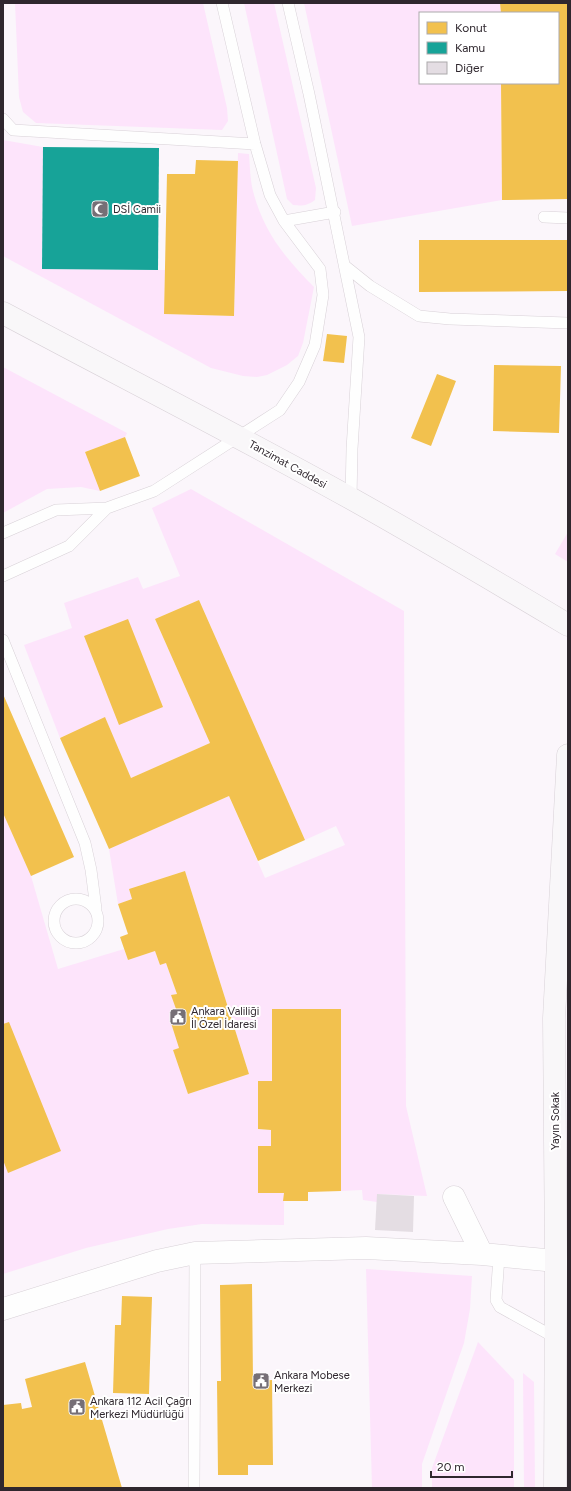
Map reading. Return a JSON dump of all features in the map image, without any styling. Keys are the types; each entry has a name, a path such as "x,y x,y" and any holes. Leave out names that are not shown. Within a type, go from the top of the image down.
{"street":[{"name":"Tanzimat Caddesi","path":"3,313 238,437 351,499 435,546 568,625"},
{"name":"Yayın Sokak","path":"555,1488 562,1340 556,1261 568,755"},
{"path":"454,1196 490,1255"},
{"path":"3,1309 157,1261 195,1253 366,1248 490,1255 556,1261"}],"lane":[{"path":"3,533 56,510 108,508 154,491 280,410 299,382 315,345 323,294 320,269 284,220 270,194 255,144 222,3"},
{"path":"288,3 310,94 359,337 352,449 351,499"},
{"path":"3,119 13,130 255,144"},
{"path":"284,220 335,212"},
{"path":"544,217 568,218"},
{"path":"345,266 370,286 418,316 450,319 568,323"},
{"path":"3,576 69,546 108,508"},
{"path":"3,640 84,843 91,870 99,924 97,931 87,942 80,944 72,944 60,936 54,923 55,915 63,903 77,898 91,904 96,909"},
{"path":"194,1488 195,1253"},
{"path":"490,1255 496,1300 500,1307 562,1340"}],"shaded area":[{"path":"15,3 203,3 227,108 228,121 222,130 36,123 23,112 19,97"},
{"path":"244,3 274,3 316,188 315,200 307,204 293,205 287,199"},
{"path":"304,3 500,3 501,12 419,12 419,84 501,84 502,200 352,226"},
{"path":"3,140 43,147 42,269 165,270 164,314 234,316 238,153 249,154 252,186 257,205 263,219 276,243 314,287 303,343 298,356 287,365 267,375 257,377 243,376 211,368 3,256"},
{"path":"3,367 127,433 125,437 85,452 100,491 81,487 47,489 3,513"},
{"path":"191,489 404,611 406,1106 427,1196 377,1194 377,1202 363,1200 362,1190 341,1191 341,1009 272,1009 272,1081 258,1082 258,1129 271,1130 271,1146 258,1146 258,1193 284,1193 284,1225 202,1224 168,1229 86,1248 3,1274 3,813 31,876 58,969 124,949 128,960 155,951 160,965 166,963 177,994 172,995 180,1020 171,1023 179,1048 173,1050 188,1094 249,1074 185,871 129,889 132,899 118,904 109,849 229,796 265,878 345,845 336,826 305,840 199,600 155,619 210,743 131,778 105,718 60,738 24,645 72,628 64,603 138,577 143,589 180,576 152,508"},
{"path":"568,532 568,562 555,554"},
{"path":"366,1269 472,1276 470,1309 464,1343 422,1464 422,1488 372,1488"},
{"path":"478,1342 514,1380 514,1488 432,1488 432,1468"},
{"path":"523,1373 534,1382 535,1488 524,1488"}],"building: Konut":[{"path":"500,3 568,3 568,199 502,200 501,84 559,84 559,12 501,12"},
{"path":"196,160 238,161 234,316 164,314 167,174 195,174"},
{"path":"419,240 568,240 568,291 419,292"},
{"path":"327,334 347,336 344,363 323,361"},
{"path":"494,365 561,366 559,433 493,431"},
{"path":"437,374 456,381 431,446 411,438"},
{"path":"125,437 140,476 100,491 85,452"},
{"path":"199,600 305,840 258,861 229,796 109,849 60,738 105,717 131,778 210,743 155,619"},
{"path":"128,619 163,707 119,725 84,636"},
{"path":"3,694 74,857 31,876 3,813"},
{"path":"185,871 249,1074 188,1094 173,1050 179,1048 171,1023 180,1020 171,995 177,994 166,963 160,965 155,951 128,960 120,937 128,934 118,904 132,899 129,889"},
{"path":"272,1009 341,1009 341,1191 308,1192 308,1201 283,1201 284,1193 258,1193 258,1146 271,1146 271,1130 258,1129 258,1081 272,1081"},
{"path":"9,1022 61,1151 8,1173 3,1160 3,1024"},
{"path":"252,1284 253,1381 272,1380 273,1465 248,1465 248,1475 218,1475 217,1381 221,1381 220,1285"},
{"path":"122,1296 152,1297 149,1394 113,1393 115,1325 121,1325"},
{"path":"85,1362 122,1488 3,1488 3,1405 21,1403 22,1409 32,1407 25,1379"}],"building: Kamu":[{"name":"DSİ Camii","path":"43,147 159,148 158,270 42,269"}],"building: Diğer":[{"path":"377,1194 414,1196 413,1232 375,1230"}],"place":[{"name":"DSİ Camii","path":"100,209"},
{"name":"Ankara Valiliği İl Özel İdaresi","path":"178,1017"},
{"name":"Ankara Mobese Merkezi","path":"261,1381"},
{"name":"Ankara 112 Acil Çağrı Merkezi Müdürlüğü","path":"77,1407"}]}
